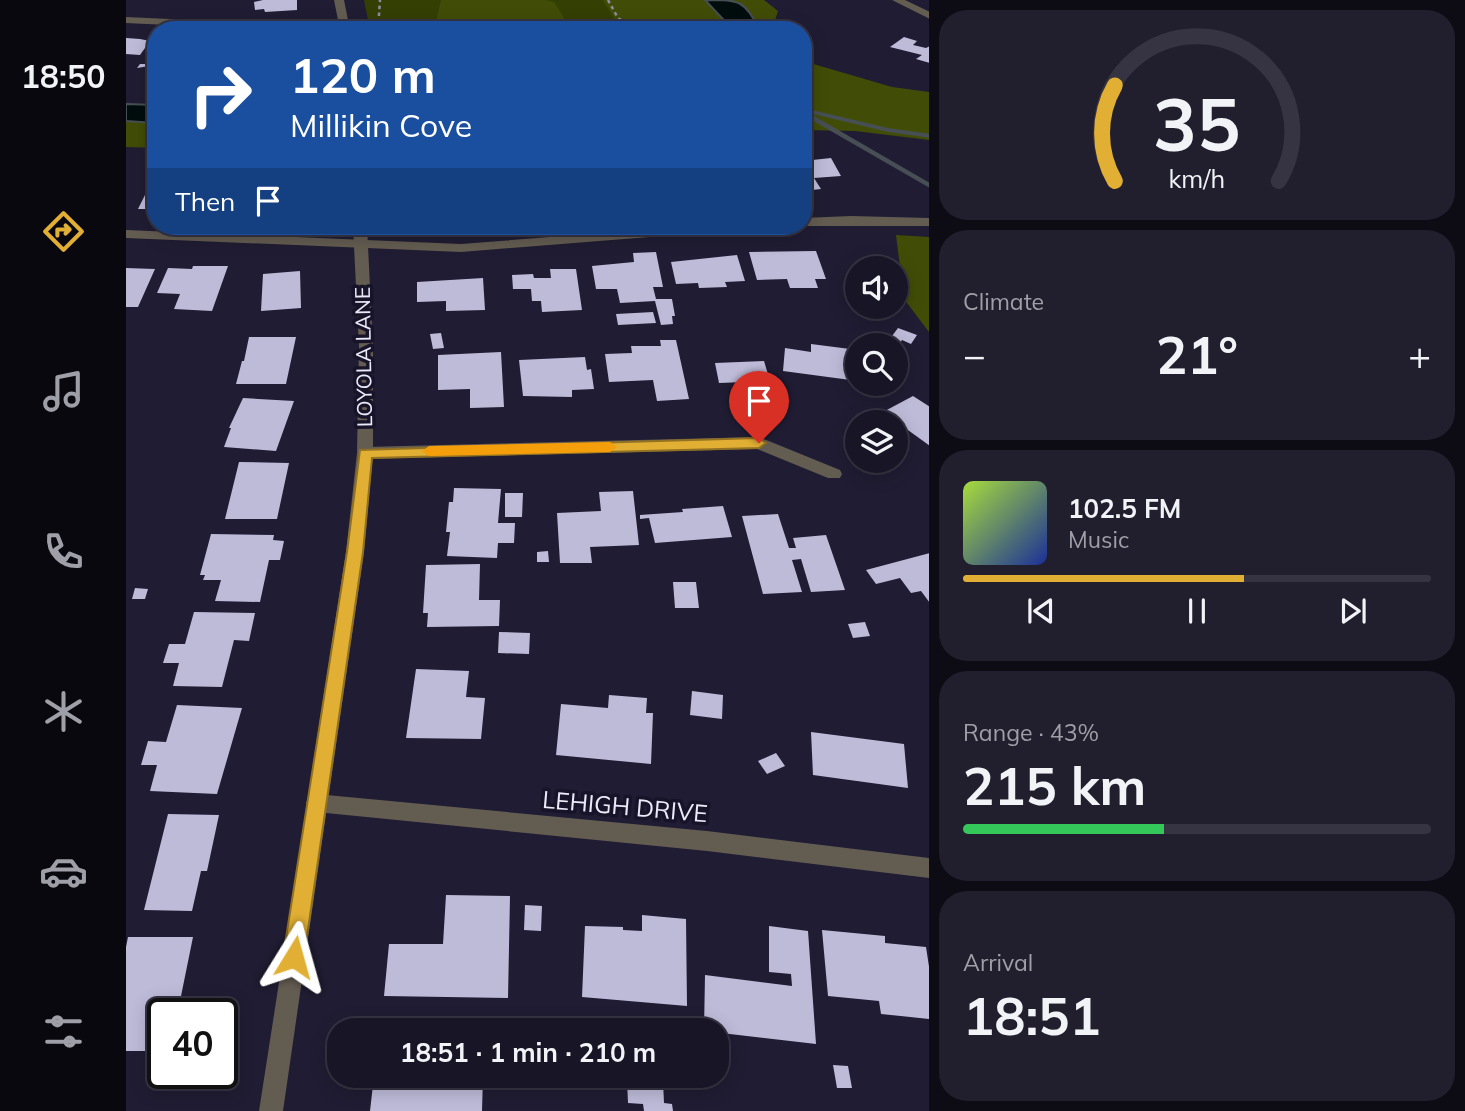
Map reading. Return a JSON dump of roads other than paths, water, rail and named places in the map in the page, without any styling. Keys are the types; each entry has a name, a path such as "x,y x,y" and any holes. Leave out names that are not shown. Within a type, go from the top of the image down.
{"street":[{"path":"339,0 342,21"},
{"path":"897,0 929,16"},
{"path":"126,20 148,21"},
{"path":"812,222 929,222"},
{"path":"126,234 147,235"},
{"path":"152,235 461,248 625,235"},
{"name":"LOYOLA LANE","path":"271,1111 355,552 365,453 366,347 361,235"},
{"path":"365,453 759,443 834,474"},
{"name":"LEHIGH DRIVE","path":"316,803 707,841 929,867"}],"waterway":[{"path":"812,112 888,130 929,136"},
{"path":"812,117 929,185"}]}
